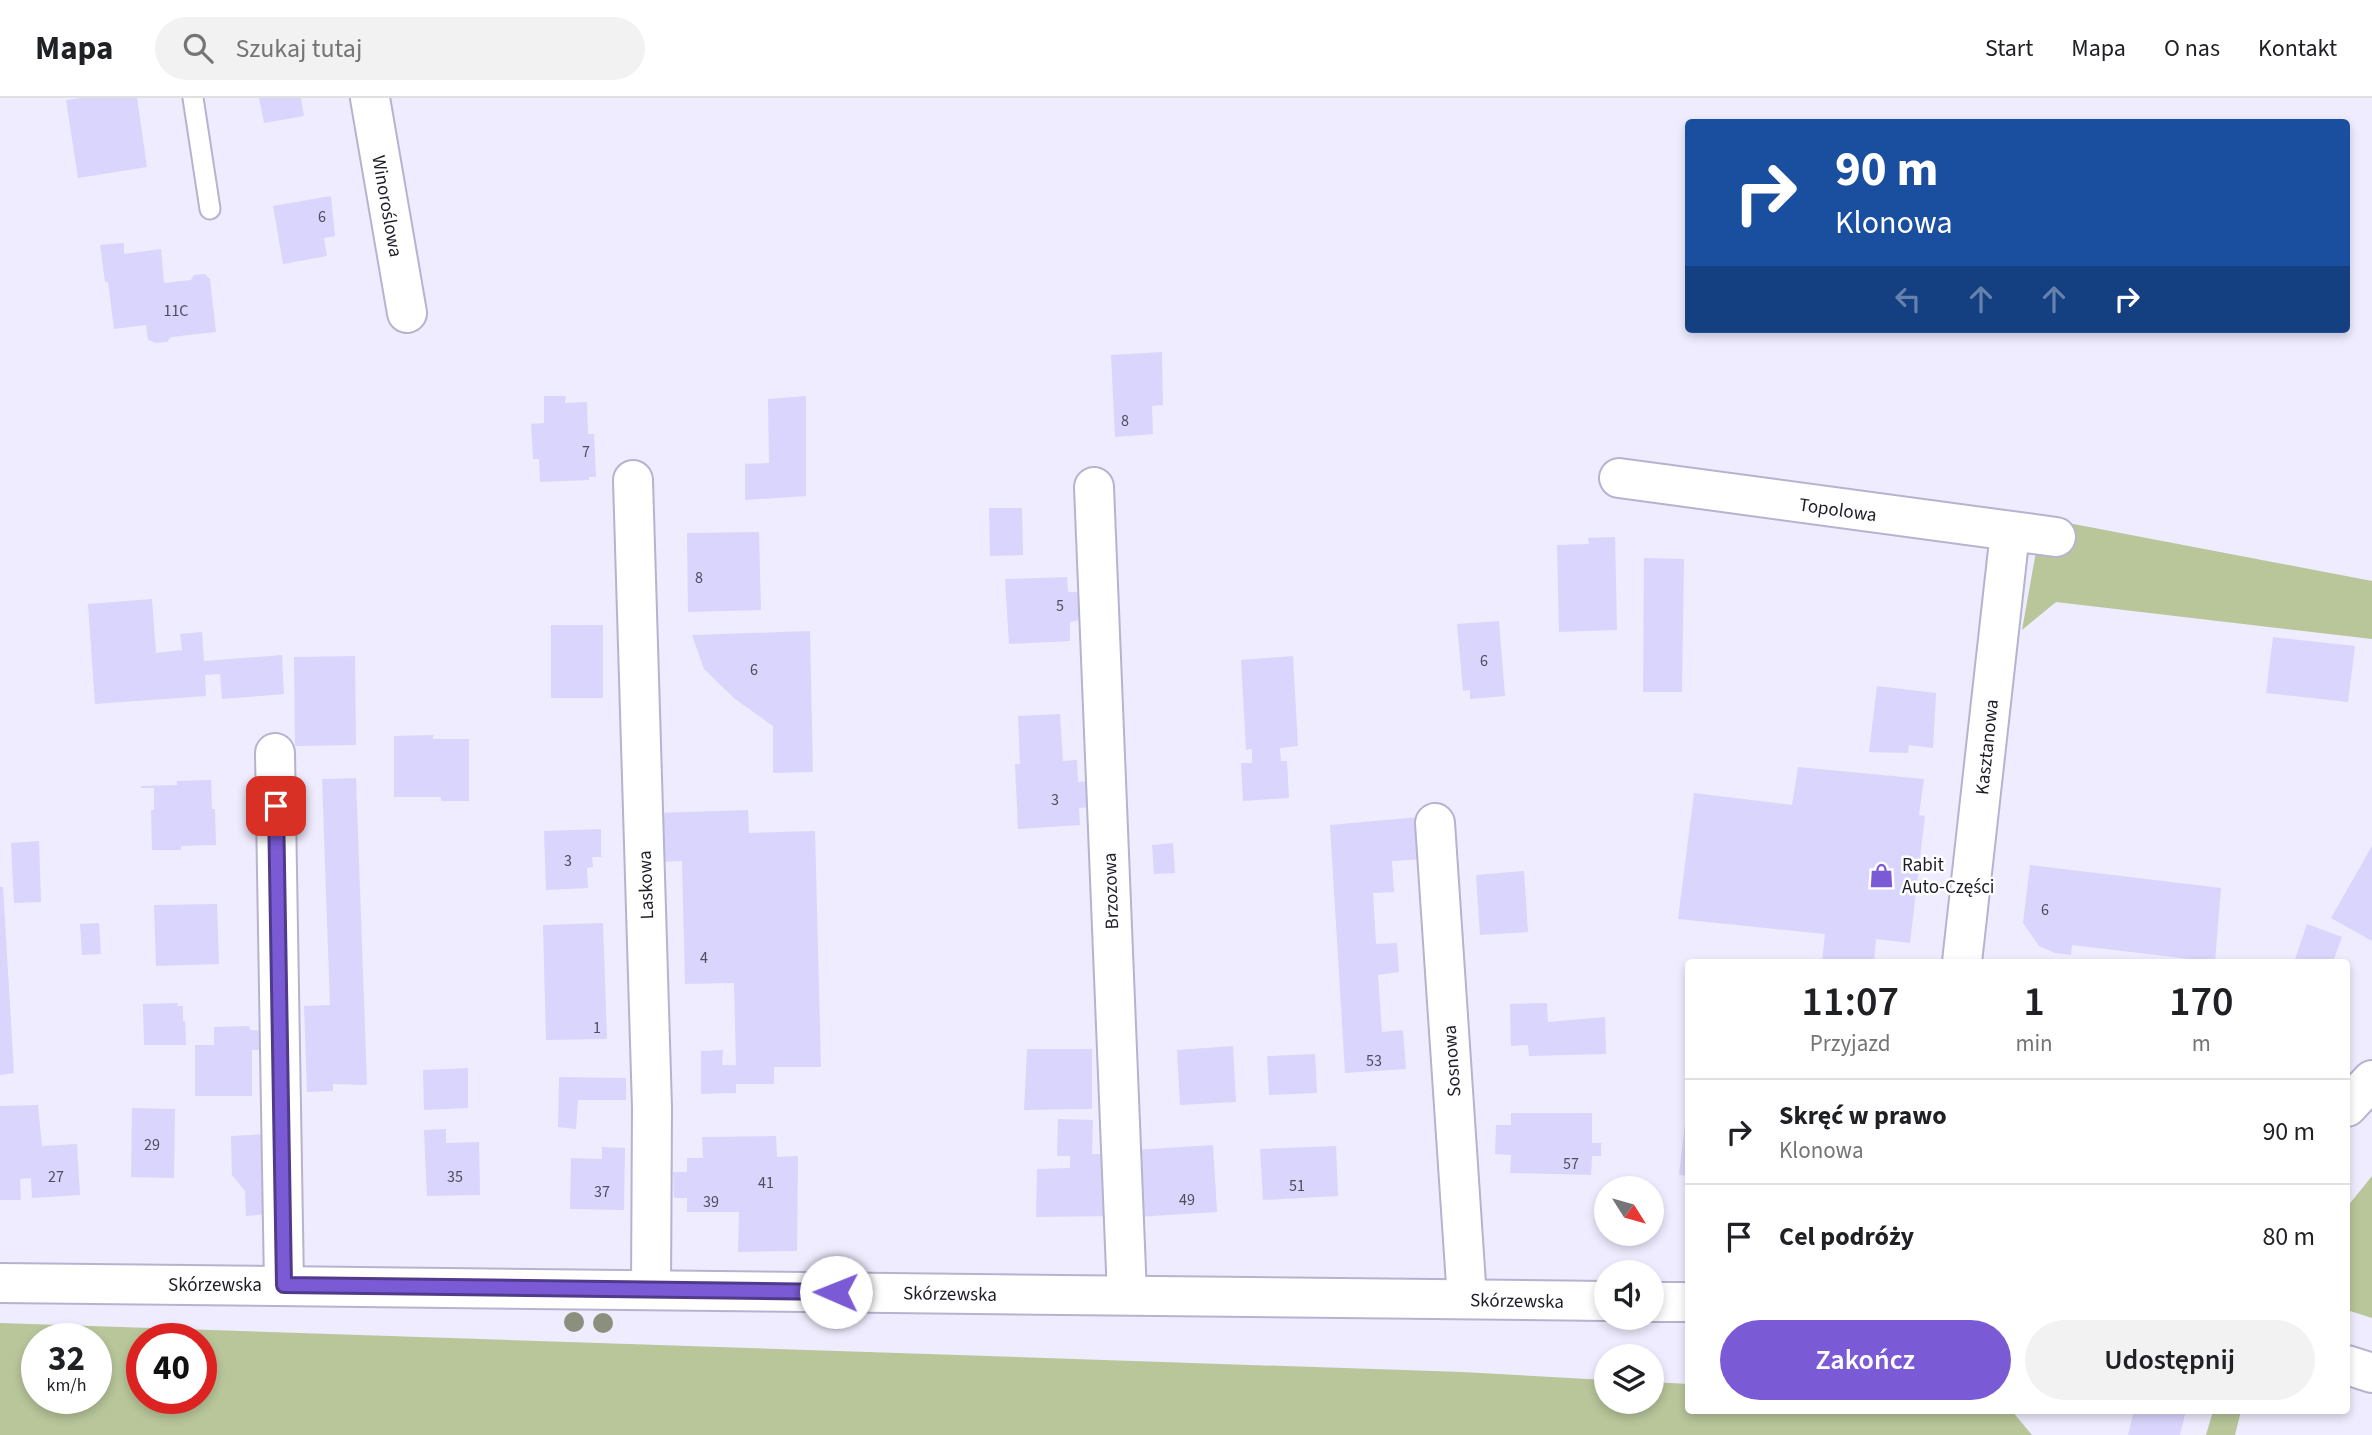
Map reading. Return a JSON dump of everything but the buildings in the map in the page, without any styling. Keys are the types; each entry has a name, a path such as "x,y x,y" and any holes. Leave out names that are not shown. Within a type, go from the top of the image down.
{"street":[{"name":"Winoroślowa","path":"370,98 407,313"},
{"name":"Topolowa","path":"1619,478 2056,537"},
{"name":"Laskowa","path":"633,480 652,1108 651,1289"},
{"name":"Brzozowa","path":"1094,487 1127,1295"},
{"name":"Kasztanowa","path":"1962,959 2010,532"},
{"path":"275,753 284,1285"},
{"name":"Sosnowa","path":"1435,823 1467,1299"},
{"path":"2350,1104 2372,1080"},
{"name":"Skórzewska","path":"0,1283 1594,1301"},
{"path":"1664,1302 1685,1302"},
{"path":"2350,1366 2372,1373"}],"lane":[{"path":"193,98 210,209"}],"green space":[{"path":"2042,518 2372,581 2372,639 2056,602 2022,630"},
{"path":"2372,1176 2372,1318 2350,1311 2350,1203"},
{"path":"0,1323 21,1324 21,1414 112,1414 112,1327 126,1327 126,1414 217,1414 217,1330 1462,1372 1594,1379 1594,1414 1664,1414 1664,1383 1685,1384 1685,1414 2014,1414 2032,1435 0,1435"},
{"path":"2212,1414 2240,1414 2235,1435 2206,1435"}],"place":[{"name":"Rabit Auto-Części","path":"1882,875"}],"route":[{"path":"276,806 284,1285 836,1292"}]}
